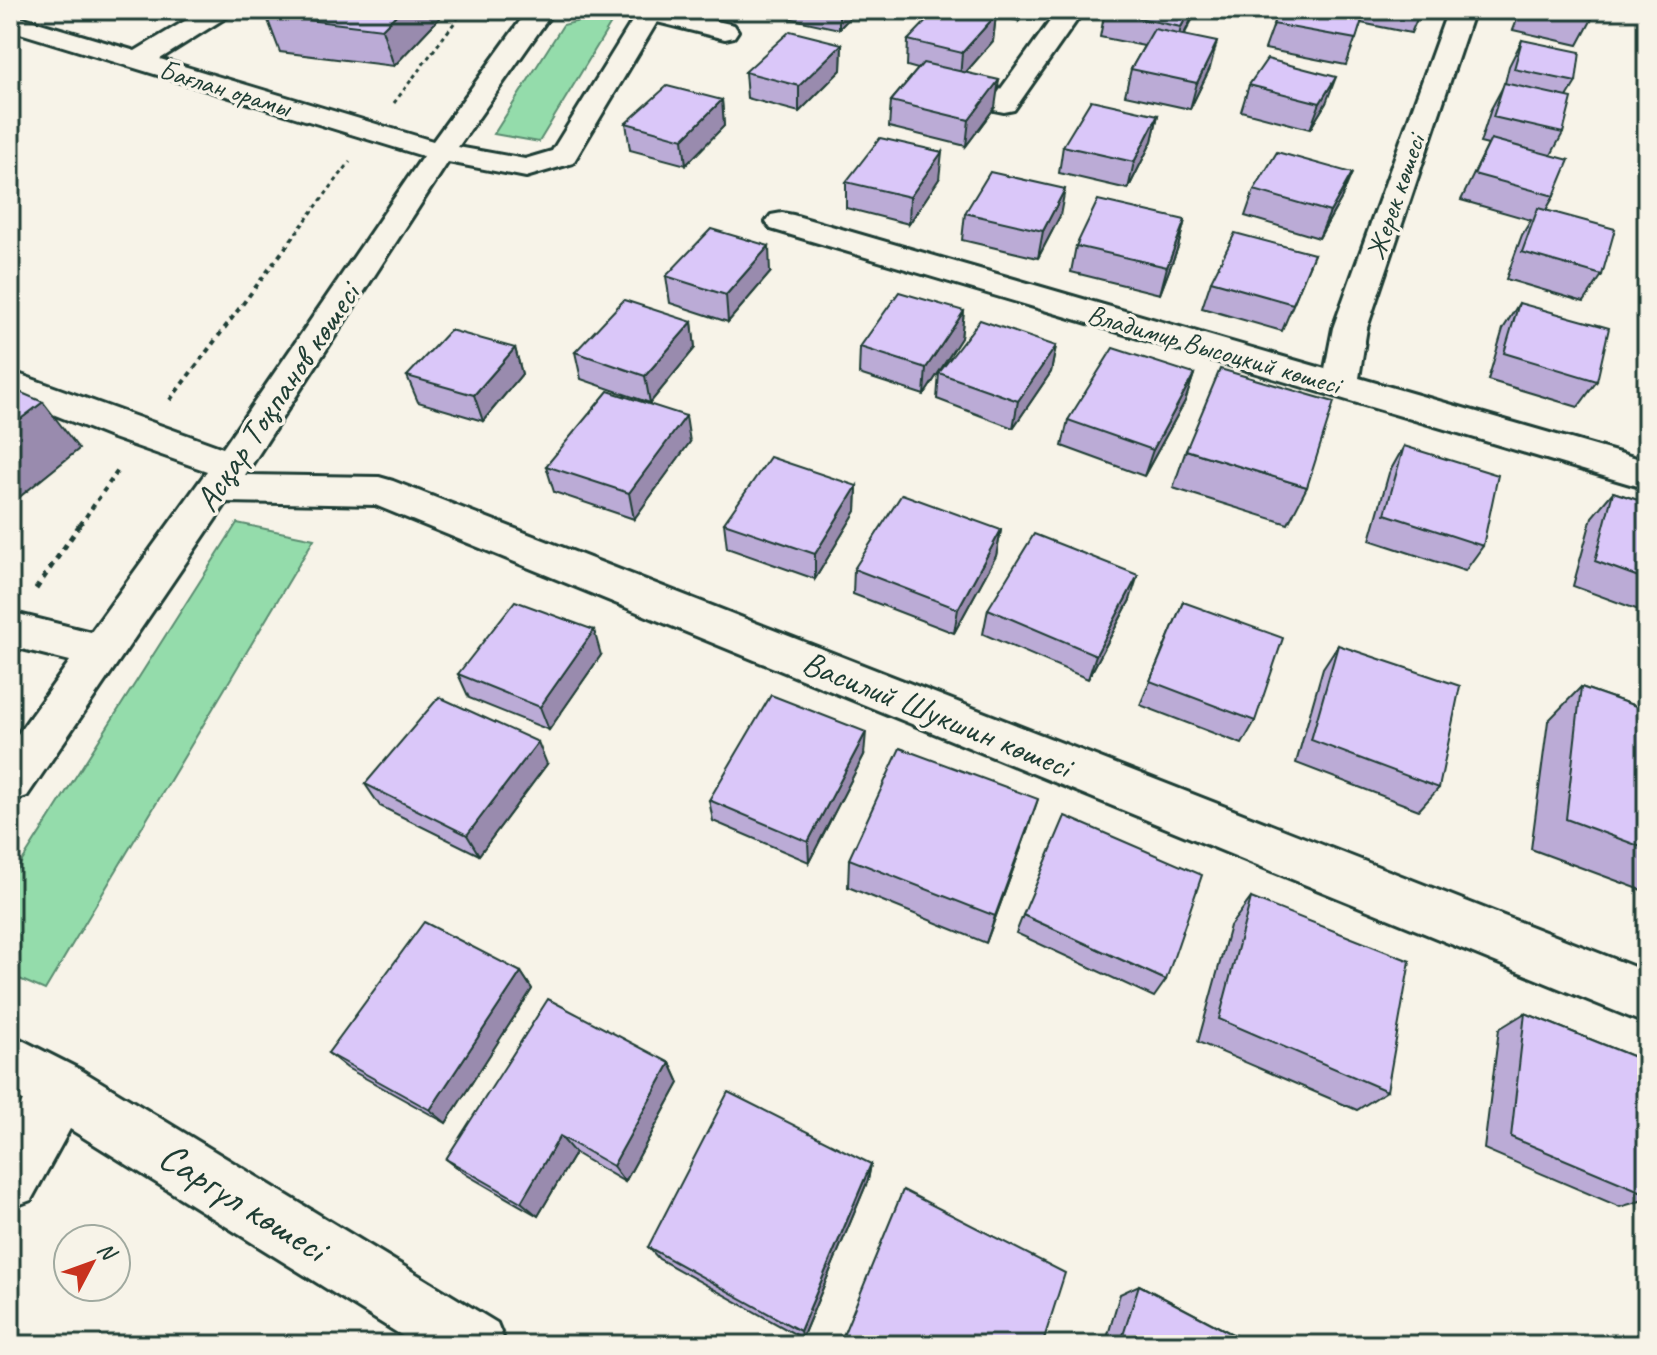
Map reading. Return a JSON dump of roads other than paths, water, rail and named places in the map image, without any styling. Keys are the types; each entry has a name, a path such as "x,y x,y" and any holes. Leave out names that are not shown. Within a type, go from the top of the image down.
{"street":[{"path":"137,61 221,10"},
{"name":"Асқар Тоқпанов көшесі","path":"10,782 224,476 440,152 541,10"},
{"path":"1004,104 1071,10"},
{"name":"Жерек көшесі","path":"1340,386 1350,328 1461,10"},
{"path":"651,11 725,31"},
{"name":"Бағлан орамы","path":"10,22 440,152 526,168 563,157 651,11"},
{"name":"Владимир Высоцкий көшесі","path":"782,222 1647,475"},
{"name":"Василий Шукшин көшесі","path":"10,383 143,435 224,476 379,491 1647,998"},
{"path":"19,614 101,652"},
{"name":"Саргүл көшесі","path":"10,1061 475,1345"},
{"path":"10,1179 61,1090"}]}
